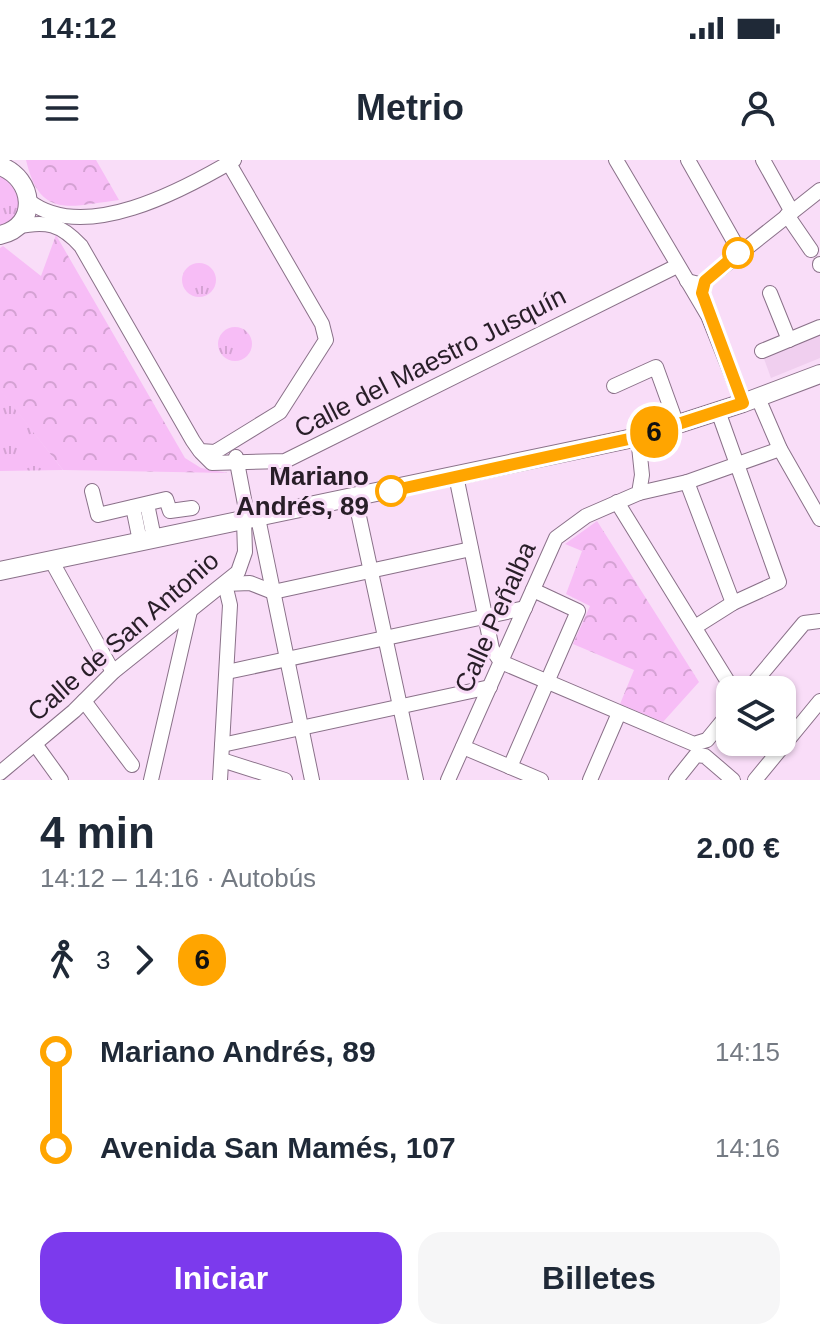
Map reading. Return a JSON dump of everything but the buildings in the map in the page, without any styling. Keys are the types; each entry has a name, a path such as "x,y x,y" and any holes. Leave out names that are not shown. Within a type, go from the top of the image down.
{"main road":[{"path":"8,231 27,211 29,201 24,184 10,166"},
{"path":"0,571 638,437 750,401 820,374"}],"street":[{"path":"616,160 707,314 750,401 820,519"},
{"path":"688,160 740,252"},
{"path":"763,160 811,250"},
{"path":"8,231 52,224 65,229 81,246 200,451 215,452 280,412 326,340 322,324 230,161 168,196 92,215 48,214 29,201"},
{"path":"687,281 699,284 705,281 820,190"},
{"path":"81,246 83,223 92,215"},
{"name":"Calle del Maestro Jusquín","path":"200,451 212,463 285,461 677,266"},
{"path":"705,281 702,293 707,314"},
{"path":"770,293 789,340"},
{"path":"762,351 820,327"},
{"path":"614,386 656,367 677,425"},
{"path":"695,627 733,603 779,582 718,411"},
{"path":"638,437 642,475 639,493"},
{"path":"232,443 250,519 262,537 312,780"},
{"name":"Calle Peñalba","path":"448,780 556,538 586,516 639,493 687,482 780,449"},
{"path":"456,476 492,649 501,662 695,750 733,780"},
{"path":"804,488 820,481"},
{"path":"687,482 733,603"},
{"path":"92,491 98,515 166,499 170,511 192,508"},
{"path":"355,498 416,780"},
{"path":"617,502 725,676"},
{"path":"140,505 147,539"},
{"name":"Calle de San Antonio","path":"0,773 113,672 225,584 241,566 250,519"},
{"path":"241,566 250,559 262,537"},
{"path":"220,780 230,605 225,584 247,583 273,592 471,549"},
{"path":"51,560 113,672"},
{"path":"241,566 251,564 268,568"},
{"path":"241,566 247,583"},
{"path":"510,767 578,611 533,590"},
{"path":"227,672 525,608"},
{"path":"151,780 190,611"},
{"path":"760,676 804,623 820,621"},
{"path":"222,753 301,730 490,687"},
{"path":"84,701 132,765"},
{"path":"755,780 820,701"},
{"path":"590,780 619,713"},
{"path":"676,780 695,750 716,729"},
{"path":"35,744 61,780"},
{"path":"463,747 541,780"},
{"path":"222,753 285,780"}],"shaded area":[{"path":"820,333 820,358 771,378 763,356"}],"green space":[{"path":"26,160 96,160 119,200 72,206 49,201 32,179"},
{"path":"0,175 13,187 18,209 9,221 0,226"},
{"path":"56,235 185,458 201,468 228,473 63,470 0,390 0,248 3,246 41,276"},
{"path":"199,263 211,268 216,280 211,292 199,297 187,292 182,280 187,268"},
{"path":"235,327 247,332 252,344 247,356 235,361 223,356 218,344 223,332"},
{"path":"0,389 63,470 0,471"},
{"path":"597,521 699,682 663,722 620,704 634,670 573,644 590,606 566,594 582,551 565,544"}],"bus line":[{"name":"6","path":"391,491 638,437 743,403 707,314 702,293 705,281 738,253"}],"place":[{"name":"Mariano Andrés, 89","path":"391,491"}]}
